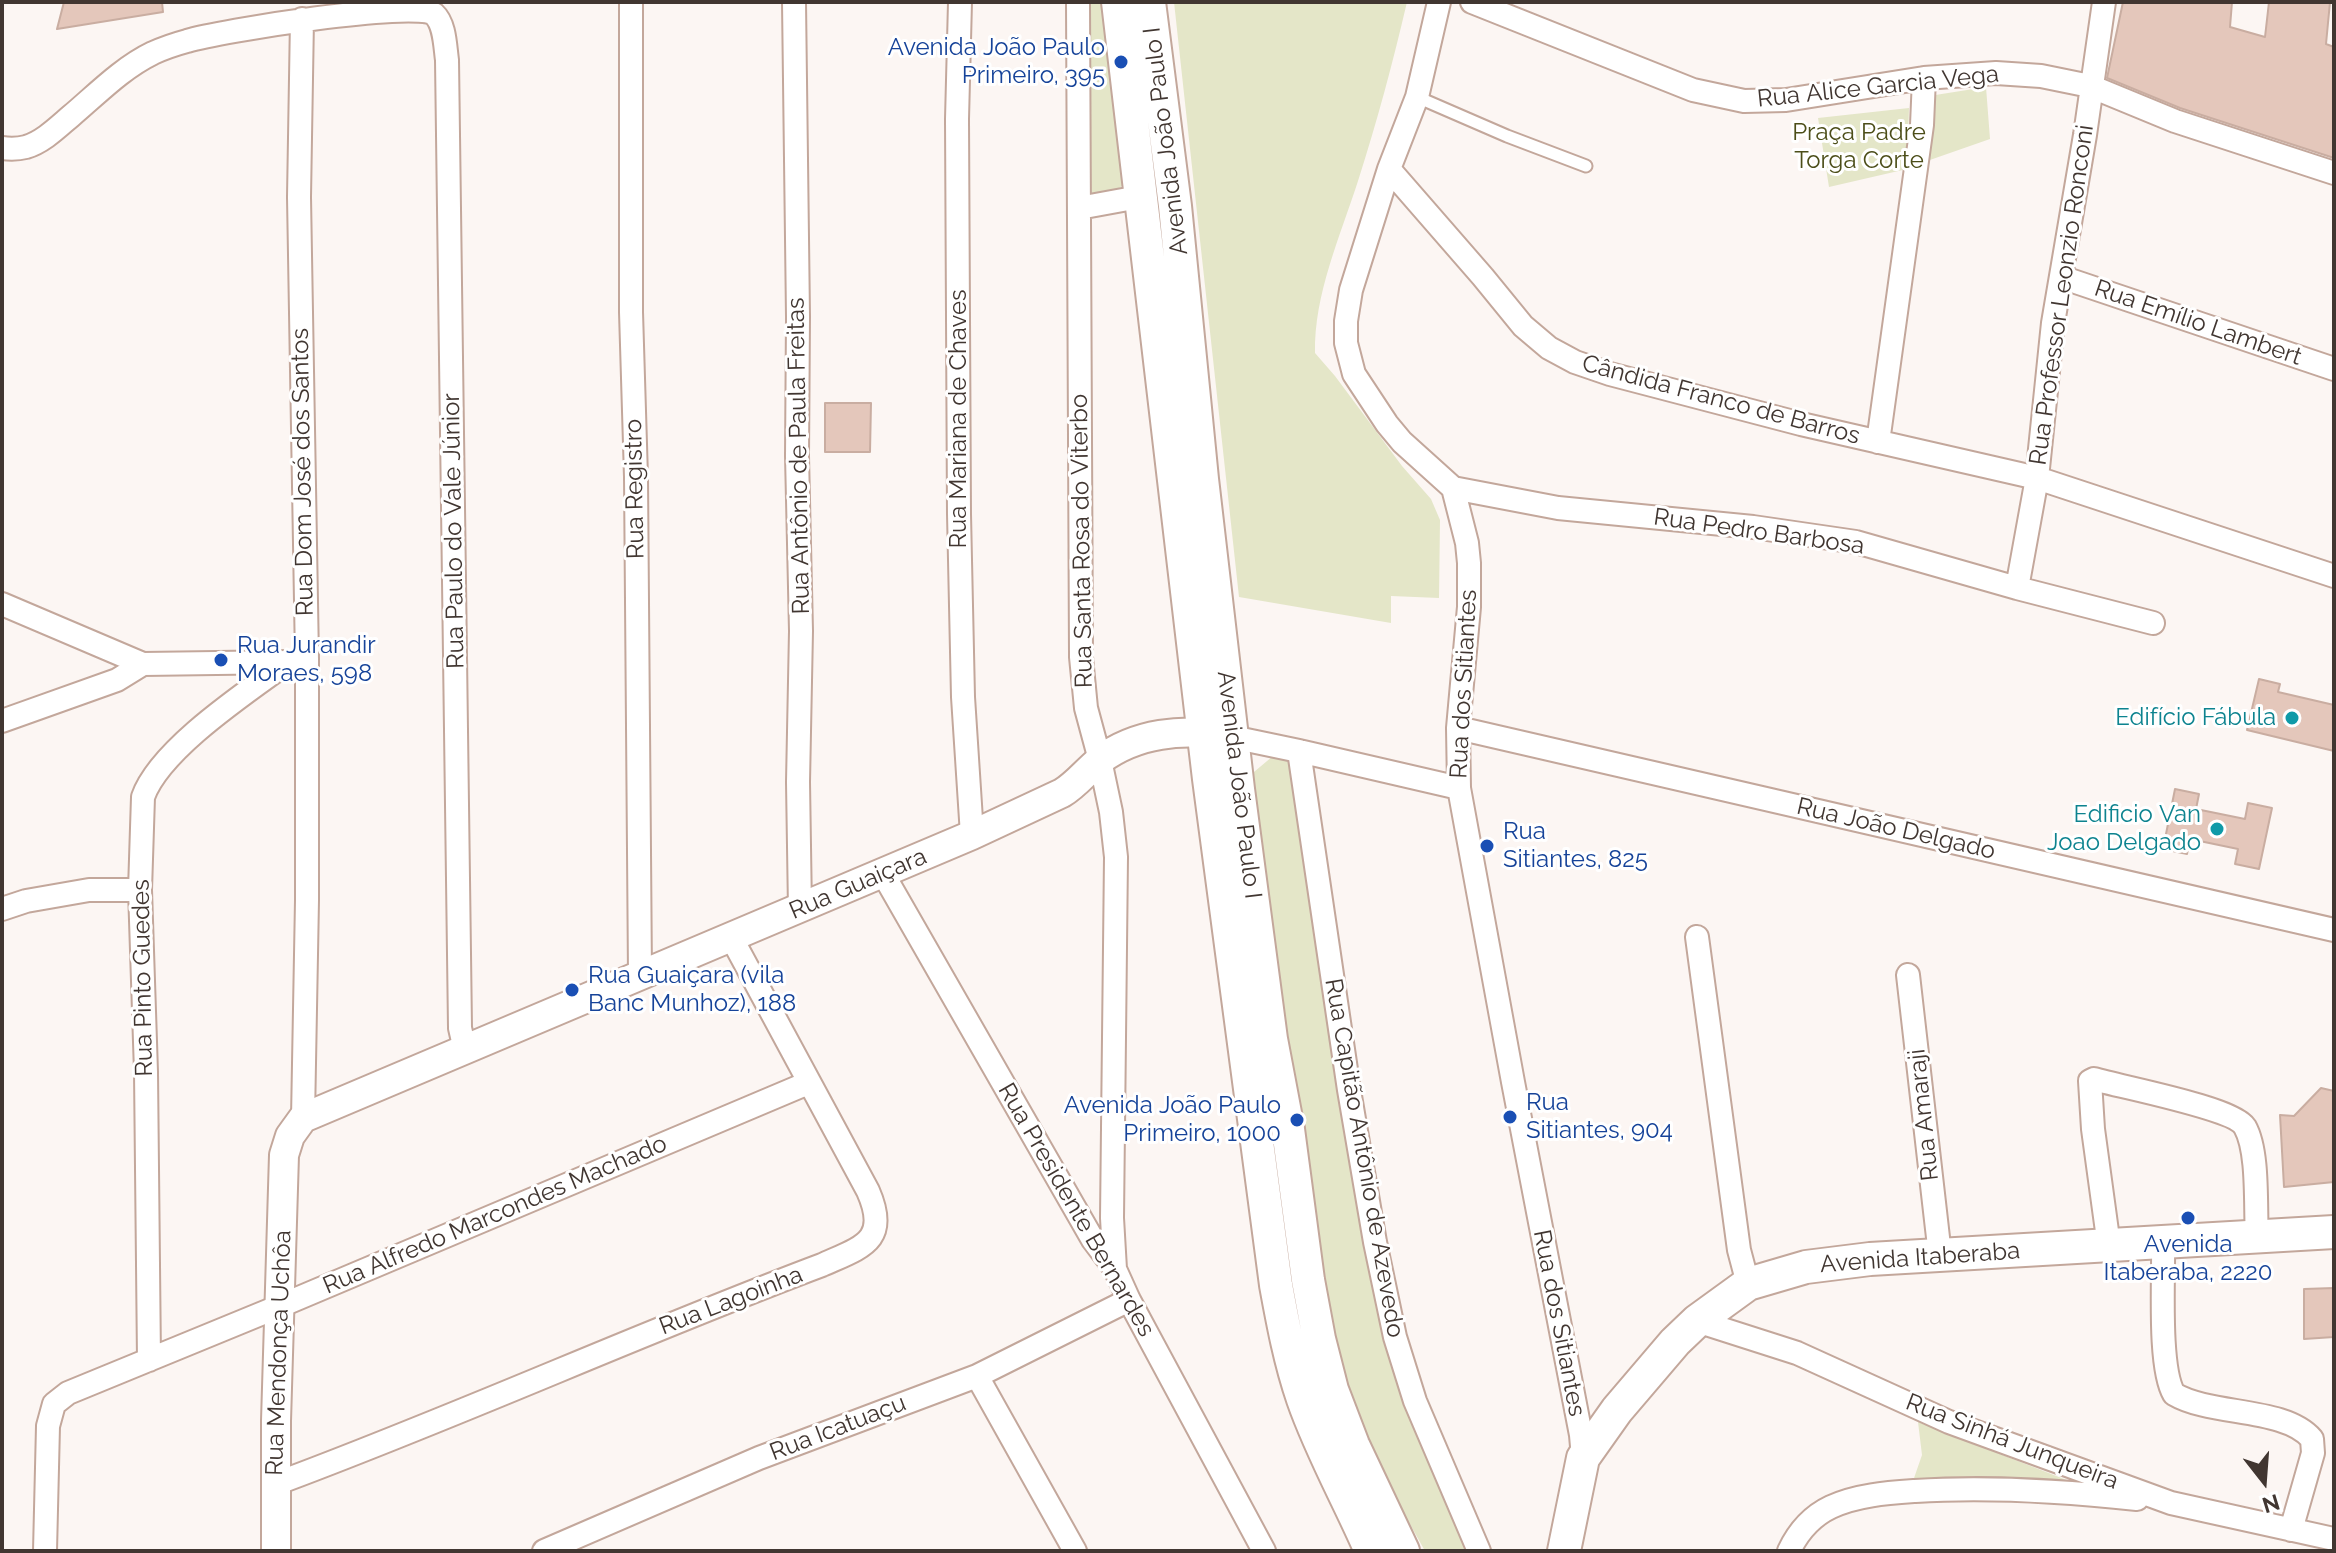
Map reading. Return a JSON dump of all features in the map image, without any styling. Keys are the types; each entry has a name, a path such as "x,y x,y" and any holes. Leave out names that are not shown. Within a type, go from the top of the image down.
{"main road":[{"name":"Avenida João Paulo I","path":"1118,2 1139,197 1218,735 1288,1129 1308,1280 1332,1390 1350,1437 1403,1551"},
{"name":"Avenida João Paulo I","path":"1148,4 1175,206 1202,479 1218,735 1265,1211 1287,1344 1304,1399 1325,1455 1371,1551"},
{"name":"Avenida Itaberaba","path":"1564,1551 1583,1458 1617,1410 1675,1342 1697,1321 1748,1284 1778,1274 1838,1262 2334,1232"}],"street":[{"name":"Rua Registro","path":"631,2 631,297 636,477 640,975"},
{"name":"Rua Antônio de Paula Freitas","path":"794,2 801,631 798,782 800,910"},
{"name":"Rua Mariana de Chaves","path":"960,2 957,119 960,529 963,697 972,835"},
{"name":"Rua Santa Rosa do Viterbo","path":"1078,2 1081,657 1086,708 1111,812 1116,857 1112,1218 1115,1269"},
{"path":"1439,2 1417,97 1389,169 1351,290 1346,343 1354,374 1387,424 1402,442 1453,488"},
{"name":"Rua Alice Garcia Vega","path":"1472,2 1693,90 1744,101 1786,100 1924,78 1996,73 2041,76 2090,86 2175,121 2334,173"},
{"name":"Rua Professor Leonzio Ronconi","path":"2017,588 2037,478 2053,323 2104,2"},
{"path":"2,148 29,146 51,132 118,75 152,54 189,40 302,19 396,6"},
{"name":"Rua Paulo do Vale Júnior","path":"396,6 434,14 441,24 447,60 460,1028 465,1050"},
{"name":"Rua Dom José dos Santos","path":"302,19 298,661 307,900 303,1118"},
{"path":"1878,442 1922,125 1924,78"},
{"name":"Cândida Franco de Barros","path":"1389,169 1523,326 1549,348 1575,362 1610,374 1878,442 2037,478 2334,576"},
{"path":"1079,208 1139,197"},
{"name":"Rua Emílio Lambert","path":"2061,277 2334,369"},
{"name":"Rua Pedro Barbosa","path":"1453,488 1558,508 1753,527 1856,542 2153,623"},
{"name":"Rua dos Sitiantes","path":"1453,488 1469,563 1469,607 1458,728 1459,788 1583,1458"},
{"path":"2,604 143,664 298,661"},
{"name":"Rua Pinto Guedes","path":"149,1360 146,1072 140,890 143,797 157,770 214,716 298,661"},
{"path":"2,721 117,680 143,664"},
{"name":"Rua João Delgado","path":"1458,728 2334,930"},
{"name":"Rua Guaiçara","path":"303,1118 972,835 1062,793 1100,760 1146,738 1166,733 1218,735 1459,788"},
{"name":"Rua Capitão Antônio de Azevedo","path":"1299,751 1349,1090 1392,1325 1415,1401 1479,1551"},
{"name":"Rua Presidente Bernardes","path":"882,872 1093,1240 1115,1269 1264,1551"},
{"path":"2,909 26,901 89,890 140,890"},
{"name":"Rua Lagoinha","path":"275,1484 396,1439 608,1349 822,1265 869,1240 875,1227 873,1204 731,937"},
{"path":"1697,937 1739,1250 1748,1284"},
{"name":"Rua Amaraji","path":"1908,975 1940,1255"},
{"path":"2109,1246 2093,1129 2090,1081 2094,1079 2201,1106 2242,1123 2249,1136 2254,1159 2257,1237"},
{"name":"Rua Alfredo Marcondes Machado","path":"45,1551 48,1426 54,1404 68,1393 808,1083"},
{"name":"Rua Mendonça Uchôa","path":"276,1551 284,1155 290,1136 303,1118"},
{"path":"2163,1242 2165,1359 2172,1391 2177,1397 2214,1407 2281,1420 2299,1427 2312,1439 2313,1453 2291,1530"},
{"name":"Rua Icatuaçu","path":"544,1551 759,1458 977,1376 1129,1300"},
{"name":"Rua Sinhá Junqueira","path":"1697,1321 1797,1353 1949,1422 2171,1503 2334,1539"},
{"path":"977,1376 1075,1551"},
{"path":"1789,1551 1804,1528 1824,1511 1849,1501 1892,1493 2004,1489 2084,1493 2171,1503"}],"lane":[{"path":"1417,97 1586,166"}],"green space":[{"path":"1089,2 1118,2 1137,175 1085,213"},
{"path":"1174,2 1407,2 1372,137 1323,287 1315,353 1431,499 1440,520 1439,598 1391,596 1391,623 1239,597"},
{"name":"Praça Padre Torga Corte","path":"1986,87 1990,139 1927,161 1929,96"},
{"name":"Praça Padre Torga Corte","path":"1909,108 1907,169 1829,187 1818,118"},
{"path":"1273,756 1289,762 1294,781 1318,957 1374,1289 1473,1551 1425,1551 1359,1425 1326,1315 1248,777"},
{"path":"1918,1422 2105,1495 1905,1504 1922,1455"}],"building":[{"path":"64,2 162,2 163,12 57,29"},
{"path":"2123,2 2232,2 2230,27 2265,37 2269,2 2330,2 2326,44 2334,47 2334,158 2180,108 2107,78"},
{"path":"825,403 871,403 870,452 825,452"},
{"name":"Edifício Fábula","path":"2259,679 2280,684 2278,692 2334,705 2334,751 2247,730"},
{"name":"Edificio Van Joao Delgado","path":"2175,789 2199,794 2196,809 2245,819 2248,803 2272,808 2259,869 2235,864 2238,849 2190,839 2187,854 2163,849"},
{"path":"2321,1088 2334,1091 2334,1182 2284,1187 2280,1115 2294,1116"},
{"path":"2334,1288 2334,1337 2304,1339 2304,1289"}],"place":[{"name":"Avenida João Paulo Primeiro, 395","path":"1121,62"},
{"name":"Rua Jurandir Moraes, 598","path":"221,660"},
{"name":"Edifício Fábula","path":"2292,718"},
{"name":"Edificio Van Joao Delgado","path":"2217,829"},
{"name":"Rua Sitiantes, 825","path":"1487,846"},
{"name":"Rua Guaiçara (vila Banc Munhoz), 188","path":"572,990"},
{"name":"Rua Sitiantes, 904","path":"1510,1117"},
{"name":"Avenida João Paulo Primeiro, 1000","path":"1297,1120"},
{"name":"Avenida Itaberaba, 2220","path":"2188,1218"}]}
